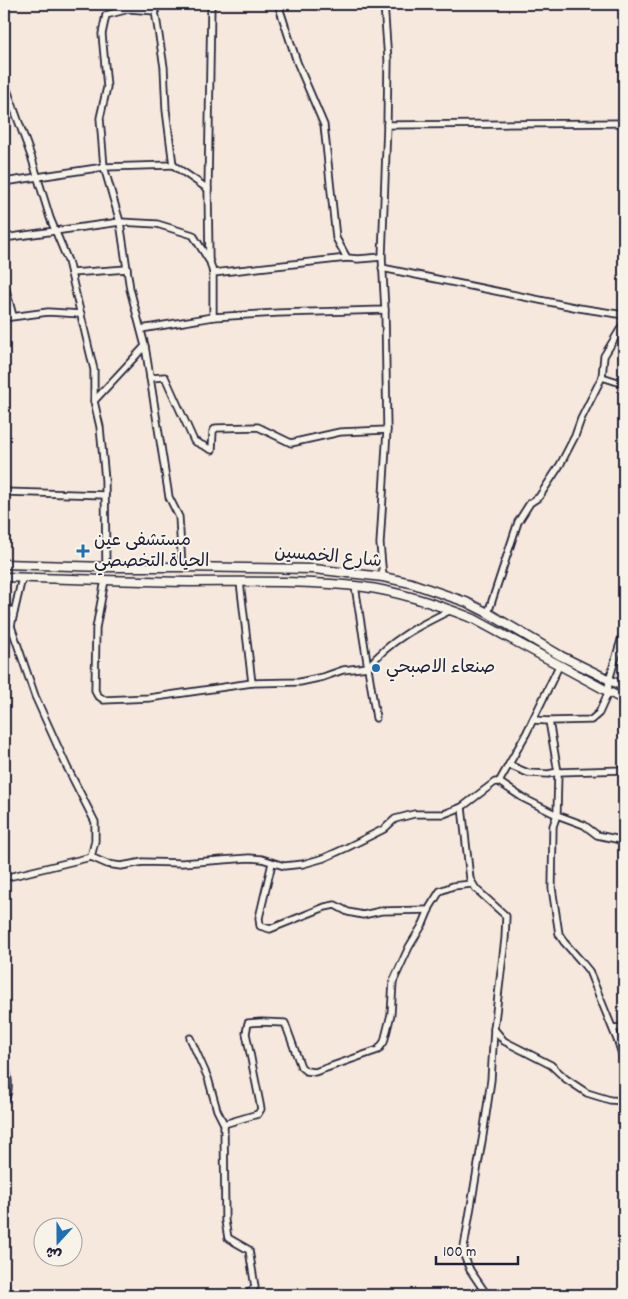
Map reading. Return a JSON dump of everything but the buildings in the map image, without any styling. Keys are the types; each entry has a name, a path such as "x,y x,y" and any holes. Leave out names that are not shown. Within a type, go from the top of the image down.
{"main road":[{"name":"شارع الخمسين","path":"4,564 153,568 314,569 383,577 411,583 466,602 561,656 624,687"},
{"path":"153,568 154,581"},
{"name":"شارع الخمسين","path":"4,577 314,583 365,587 407,596 474,619 624,700"},
{"path":"407,596 411,583"}],"street":[{"path":"209,260 208,189 211,4"},
{"path":"278,4 298,62 324,125 336,238 347,258"},
{"path":"383,577 380,544 387,430 386,310 382,257 388,60 384,4"},
{"path":"173,165 166,110 164,67 155,11 129,7 106,15 102,34 107,87 100,118 104,166 120,222 130,289 145,346 169,497 179,517 182,567"},
{"path":"4,81 55,231 68,261 94,370 94,400 100,427 105,495 106,567"},
{"path":"387,125 624,123"},
{"path":"4,182 104,166 173,165 208,189"},
{"path":"4,238 120,222 157,224 193,235 209,260 213,273 213,317"},
{"path":"213,273 347,258 382,257"},
{"path":"382,268 579,308 624,315"},
{"path":"71,273 127,269"},
{"path":"4,282 14,316"},
{"path":"140,329 213,317 386,310"},
{"path":"4,318 48,312 81,314"},
{"path":"488,613 518,522 530,503 539,497 560,465 602,377 604,356 624,323"},
{"path":"94,400 145,346"},
{"path":"150,378 165,376 194,441 212,450 213,431 216,428 258,426 291,443 340,432 387,430"},
{"path":"602,377 624,384"},
{"path":"4,492 105,495"},
{"path":"22,578 11,626 35,696 67,767 95,822 95,840 91,857"},
{"path":"105,580 96,628 95,690 97,695 104,700 149,698 252,683 300,682 343,670 368,667 378,654 399,638 452,610"},
{"path":"240,582 252,683"},
{"path":"355,586 376,718"},
{"path":"4,607 14,612"},
{"path":"4,632 11,626"},
{"path":"533,720 591,720 599,713 608,693 624,630"},
{"path":"499,782 533,720 559,666"},
{"path":"549,721 558,772 557,815 552,826 552,888 559,934 589,971 613,1028 624,1061"},
{"path":"509,765 528,773 548,774 624,770"},
{"path":"4,878 91,857 107,864 121,866 142,862 182,863 249,858 284,866 303,864 324,858 346,848 384,829 395,818 414,814 444,814 462,807 495,782 499,782 523,798 557,815 584,825 598,835 616,838 624,842"},
{"path":"462,807 472,884 506,916 483,1135 463,1253 470,1270 487,1295"},
{"path":"272,863 259,918 260,926 270,929 325,907 335,905 348,912 363,915 381,911 429,910"},
{"path":"224,1124 258,1114 262,1109 246,1033 248,1023 285,1023 301,1067 306,1071 315,1072 378,1050 384,1042 391,1014 393,982 429,910 440,891 453,886 472,884"},
{"path":"613,1028 624,1027"},
{"path":"494,1029 504,1041 551,1065 566,1079 587,1093 610,1100 624,1101"},
{"path":"190,1038 208,1078 224,1124 225,1222 228,1238 249,1250 255,1287 247,1295"},
{"path":"4,1060 8,1083 4,1101"},
{"path":"4,1282 8,1295"}],"place":[{"name":"مستشفى عين الحياة التخصصي","path":"83,551"},
{"name":"صنعاء الاصبحي","path":"376,668"}]}
